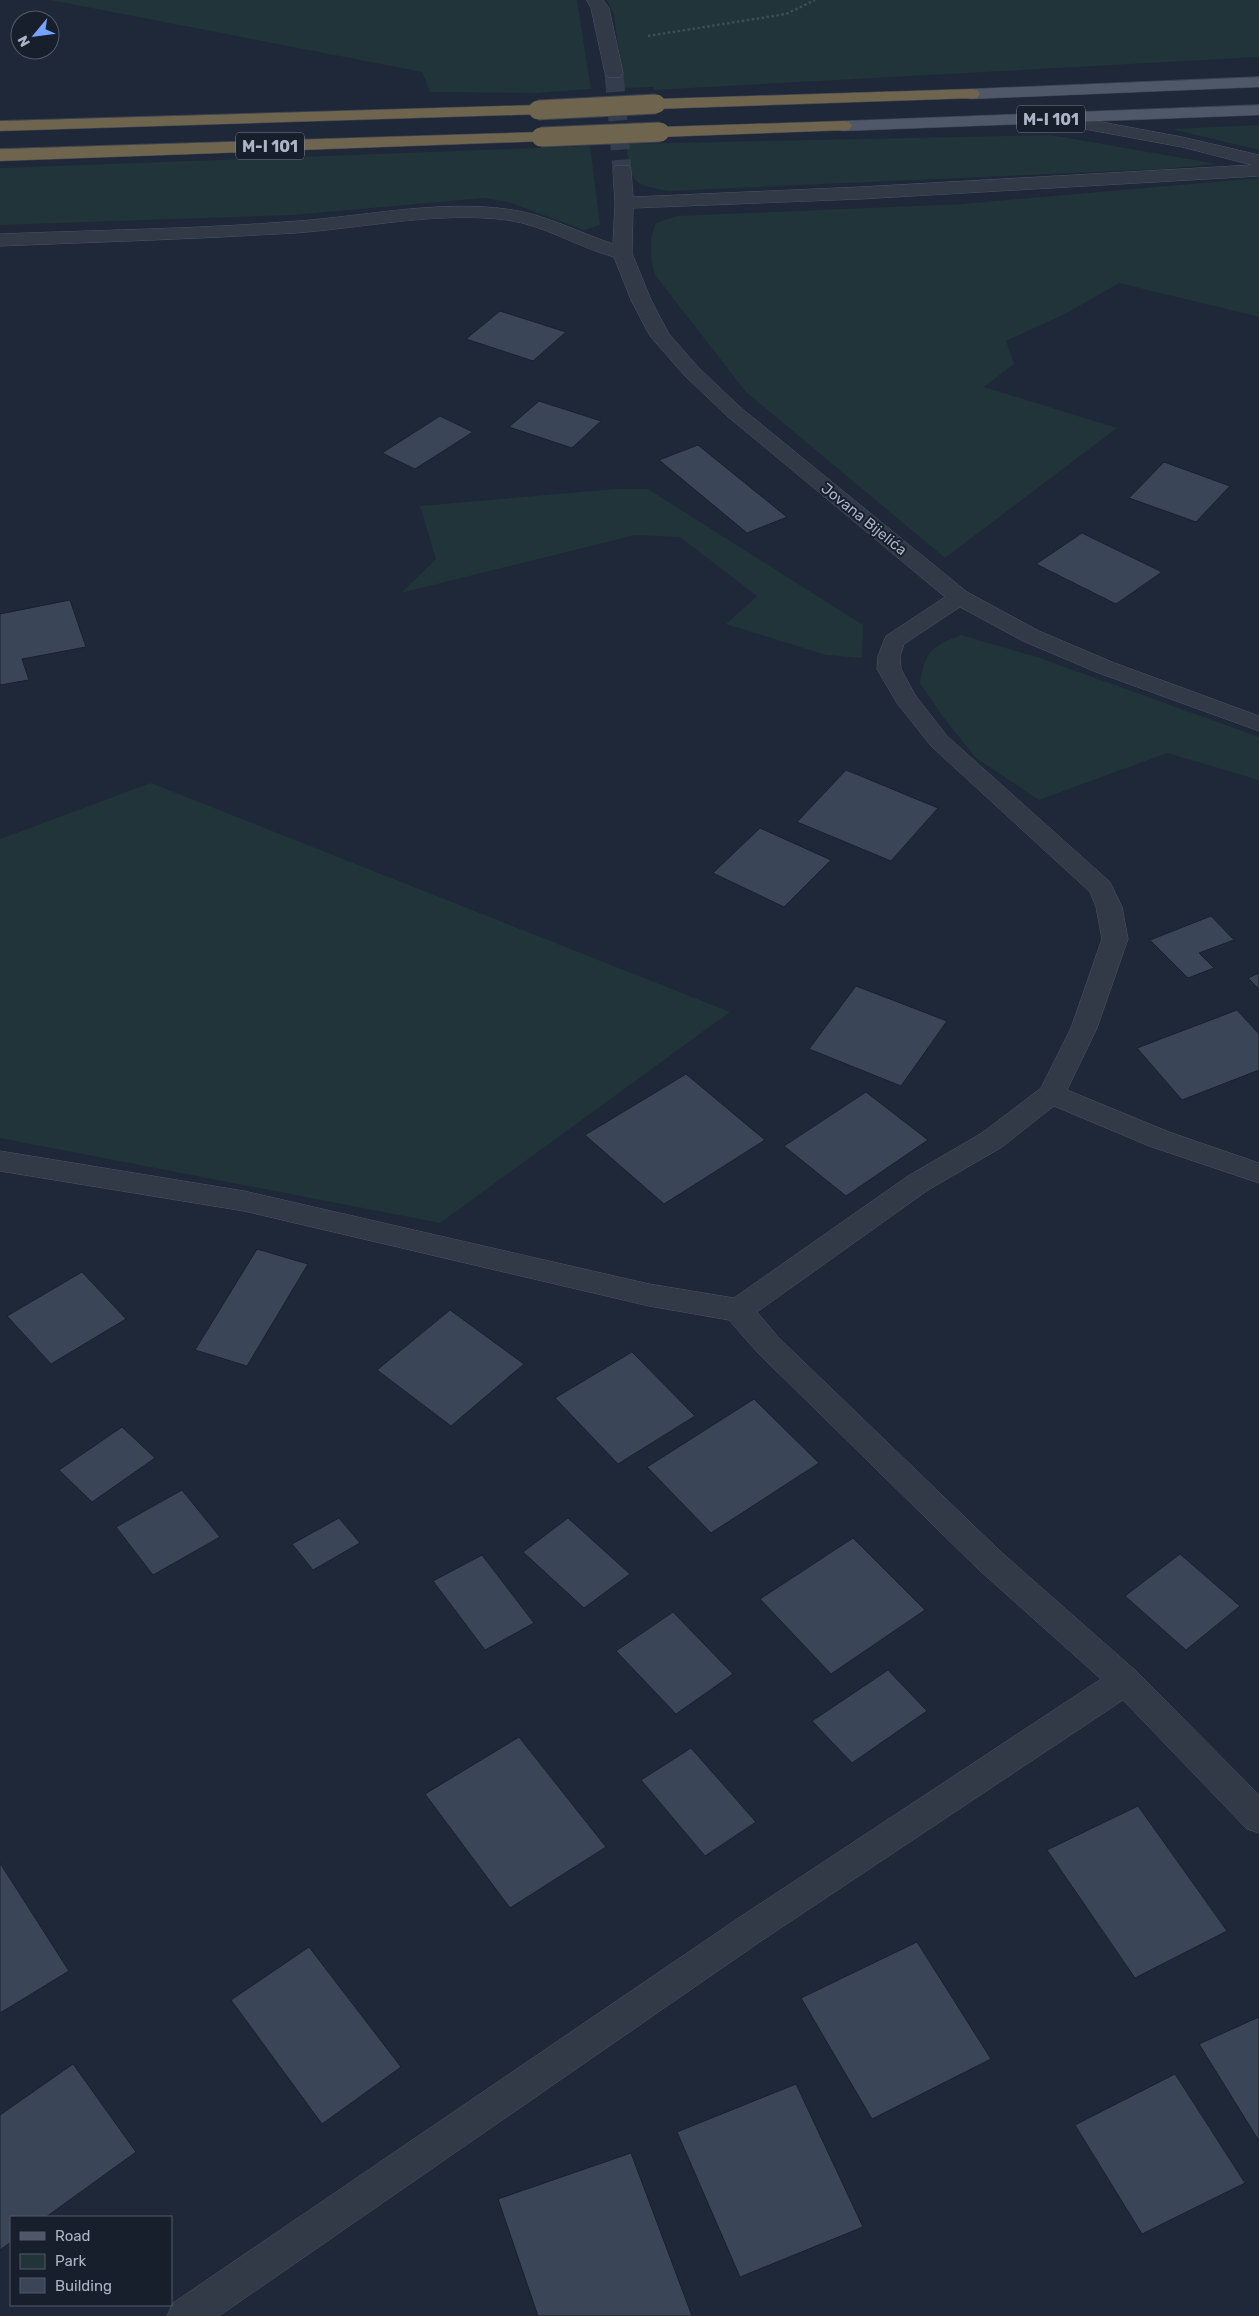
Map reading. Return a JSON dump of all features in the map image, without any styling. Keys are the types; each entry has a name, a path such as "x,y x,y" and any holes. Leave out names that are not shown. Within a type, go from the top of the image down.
{"highway":[{"name":"M-I 101","path":"0,126 538,110 656,104 971,94"},
{"name":"M-I 101","path":"0,155 843,126"}],"main road":[{"name":"M-I 101","path":"971,94 1259,82"},
{"name":"M-I 101","path":"843,126 1259,110"}],"street":[{"path":"595,0 600,8 614,72"},
{"path":"1058,119 1182,142 1259,161"},
{"name":"Jovana Bijelića","path":"622,170 624,203 622,253 641,300 660,336 692,372 733,411 959,597 1030,636 1104,668 1259,724"},
{"path":"624,203 870,192 1259,170"},
{"path":"0,240 296,227 437,214 504,214 536,220 598,248 622,253"},
{"path":"738,1310 918,1183 992,1140 1051,1094 1084,1028 1115,938 1109,907 1101,888 939,741 905,698 889,670 889,656 894,641 959,597"},
{"path":"1051,1094 1159,1138 1259,1173"},
{"path":"0,1161 244,1201 640,1292 738,1310 768,1345 989,1560 1125,1681 1259,1818"},
{"path":"186,2316 758,1925 1125,1681"}],"path":[{"path":"608,44 682,29 744,22 786,14 815,0"}],"green space":[{"path":"50,0 577,0 591,89 537,93 430,92 422,72"},
{"path":"607,0 1259,0 1259,57 654,90 653,87 624,88 614,15"},
{"path":"1259,125 1259,150 1171,129"},
{"path":"1051,135 1217,164 1163,169 668,191 646,186 635,179 630,166 626,144"},
{"path":"590,146 600,225 584,230 511,203 485,198 293,215 0,225 0,168"},
{"path":"1259,178 1259,317 1119,283 1067,313 1006,341 1014,364 984,387 1117,428 945,558 746,392 655,275 651,255 651,242 656,223 677,216 961,204"},
{"path":"616,489 648,489 863,625 862,658 826,655 726,624 757,596 680,537 635,535 401,593 436,559 420,506"},
{"path":"961,635 1037,657 1259,737 1259,780 1167,753 1039,800 976,758 943,717 920,683 924,664 932,651 943,643"},
{"path":"151,783 730,1012 440,1223 0,1138 0,839"}],"building":[{"path":"500,311 566,332 533,361 466,339"},
{"path":"539,401 601,421 572,448 509,427"},
{"path":"440,416 473,432 415,469 382,453"},
{"path":"698,445 787,517 747,533 659,460"},
{"path":"1164,462 1230,486 1196,522 1129,498"},
{"path":"1082,533 1162,572 1116,604 1036,564"},
{"path":"70,600 86,647 22,659 29,680 0,685 0,614"},
{"path":"846,770 938,808 891,861 797,822"},
{"path":"760,828 831,860 784,907 713,873"},
{"path":"1211,916 1234,940 1199,953 1214,968 1188,978 1150,940"},
{"path":"1259,973 1259,989 1248,978"},
{"path":"856,986 947,1021 901,1086 809,1049"},
{"path":"1237,1010 1259,1034 1259,1070 1182,1100 1137,1048"},
{"path":"686,1074 765,1140 664,1204 585,1135"},
{"path":"866,1092 928,1140 846,1196 784,1146"},
{"path":"257,1249 308,1264 247,1366 195,1350"},
{"path":"82,1272 126,1319 51,1364 7,1316"},
{"path":"450,1310 524,1364 451,1426 377,1370"},
{"path":"632,1352 695,1416 618,1464 555,1398"},
{"path":"754,1399 819,1463 711,1533 647,1467"},
{"path":"122,1427 155,1458 92,1502 59,1470"},
{"path":"182,1490 220,1537 153,1575 116,1527"},
{"path":"339,1518 360,1543 313,1570 292,1544"},
{"path":"568,1518 630,1574 584,1608 523,1552"},
{"path":"853,1538 925,1610 831,1674 760,1599"},
{"path":"1180,1554 1240,1606 1186,1650 1125,1596"},
{"path":"482,1555 534,1623 485,1650 433,1581"},
{"path":"673,1612 733,1674 676,1714 616,1651"},
{"path":"888,1670 927,1711 852,1763 812,1721"},
{"path":"519,1737 606,1847 510,1908 425,1794"},
{"path":"691,1748 756,1822 705,1856 641,1780"},
{"path":"1138,1806 1227,1931 1135,1978 1047,1850"},
{"path":"0,1863 69,1971 0,2013"},
{"path":"917,1942 991,2059 872,2119 801,1998"},
{"path":"309,1947 401,2067 322,2124 231,2000"},
{"path":"1259,2017 1259,2141 1199,2044"},
{"path":"73,2064 136,2152 47,2216 10,2216 10,2243 0,2250 0,2115"},
{"path":"1175,2074 1245,2183 1142,2234 1075,2125"},
{"path":"796,2084 863,2227 740,2277 677,2132"},
{"path":"631,2153 692,2316 538,2316 498,2199"}],"tunnel":[{"path":"614,73 622,170"}]}
